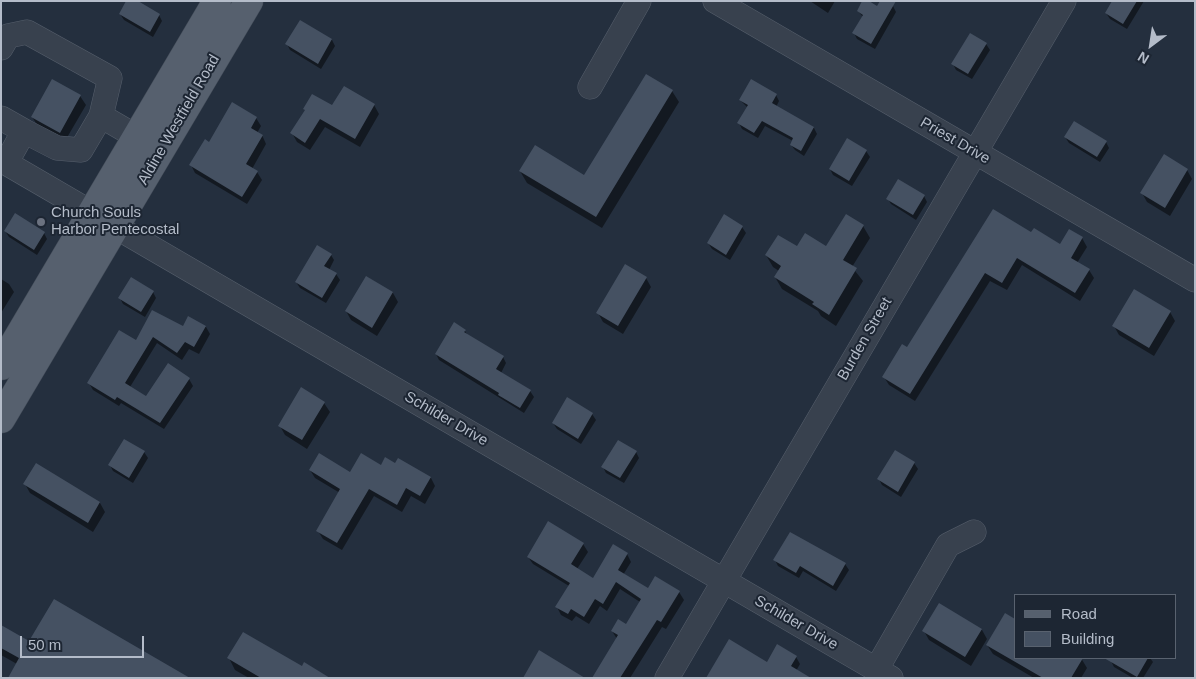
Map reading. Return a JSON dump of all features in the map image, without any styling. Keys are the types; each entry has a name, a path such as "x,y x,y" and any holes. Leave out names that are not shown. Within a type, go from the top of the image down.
{"main road":[{"path":"216,2 245,9"},
{"name":"Aldine Westfield Road","path":"1,366 216,2"},
{"name":"Aldine Westfield Road","path":"1,420 245,9"}],"street":[{"path":"590,87 639,1"},
{"name":"Priest Drive","path":"715,1 1195,280"},
{"name":"Burden Street","path":"667,678 1064,1"},
{"path":"1,48 8,36 27,32 110,78 101,116 81,150 57,148 1,118"},
{"path":"101,116 137,137"},
{"path":"4,162 24,131"},
{"name":"Schilder Drive","path":"4,162 884,674"},
{"path":"884,674 948,545 974,532"}],"building":[{"path":"126,1 138,1 160,14 150,32 119,14"},
{"path":"862,1 869,1 877,6 880,1 896,1 871,44 852,33 863,15 857,11"},
{"path":"1112,1 1137,1 1123,24 1105,13"},
{"path":"300,20 332,39 318,64 285,44"},
{"path":"970,33 987,43 968,74 951,64"},
{"path":"646,74 673,90 596,217 519,171 535,145 584,175"},
{"path":"52,79 81,95 60,133 31,117"},
{"path":"751,79 777,94 772,103 814,127 801,151 790,145 793,138 762,121 754,133 737,123 748,105 739,100"},
{"path":"344,86 375,104 355,139 320,119 305,143 290,133 305,110 303,109 312,94 332,105"},
{"path":"232,102 257,117 251,128 263,135 246,164 258,171 242,197 189,165 205,139 209,142"},
{"path":"1074,121 1107,141 1097,157 1064,137"},
{"path":"847,138 867,150 849,181 829,169"},
{"path":"1164,154 1188,169 1165,208 1140,193"},
{"path":"898,179 925,195 913,215 886,199"},
{"path":"993,209 1031,232 1034,228 1060,244 1069,229 1083,237 1071,258 1090,269 1075,293 1017,258 1002,283 985,273 910,394 882,377 902,344 907,347"},
{"path":"15,213 45,232 34,250 4,231"},
{"path":"724,214 743,226 726,255 707,243"},
{"path":"846,214 864,225 843,260 857,268 829,315 812,304 814,302 774,277 781,266 765,255 778,235 797,246 805,233 826,246"},
{"path":"317,245 332,254 324,266 337,273 322,298 295,282"},
{"path":"625,264 647,277 618,326 596,313"},
{"path":"366,276 393,292 372,328 345,311"},
{"path":"131,277 154,291 141,312 118,298"},
{"path":"1134,289 1171,311 1149,348 1112,326"},
{"path":"152,310 183,326 188,316 206,326 194,347 185,342 177,353 153,337 125,383 146,396 168,363 190,378 160,423 117,397 115,400 87,383 119,330 136,340"},
{"path":"454,322 466,330 464,332 504,356 496,369 531,390 520,408 435,354"},
{"path":"301,387 325,402 302,440 278,426"},
{"path":"567,397 593,413 578,439 552,423"},
{"path":"124,439 145,451 129,478 108,465"},
{"path":"618,440 637,451 620,478 601,467"},
{"path":"895,450 915,462 898,492 877,479"},
{"path":"319,453 350,472 361,453 381,465 385,457 395,463 398,458 431,477 420,496 406,488 397,505 369,489 337,543 316,531 340,489 309,470"},
{"path":"36,463 100,502 88,523 23,484"},
{"path":"548,521 584,543 571,564 593,578 613,544 628,553 618,570 648,588 655,576 680,591 661,622 657,620 620,678 592,678 618,635 611,631 618,619 626,624 641,599 616,582 603,604 595,599 584,617 571,609 568,614 555,607 570,583 527,557"},
{"path":"790,532 846,563 833,586 800,566 796,573 773,560"},
{"path":"54,599 190,678 8,678 19,658 1,648 1,625 29,641"},
{"path":"939,603 982,629 965,657 922,631"},
{"path":"1005,613 1014,618 1014,659 1082,659 1071,678 1043,678 986,645"},
{"path":"243,632 302,666 304,662 330,678 261,678 227,658"},
{"path":"729,639 767,662 777,644 797,656 791,666 811,678 706,678"},
{"path":"539,650 585,678 523,678"},
{"path":"1106,659 1147,659 1137,677"}],"place":[{"name":"Church Souls Harbor Pentecostal","path":"41,222"}]}
